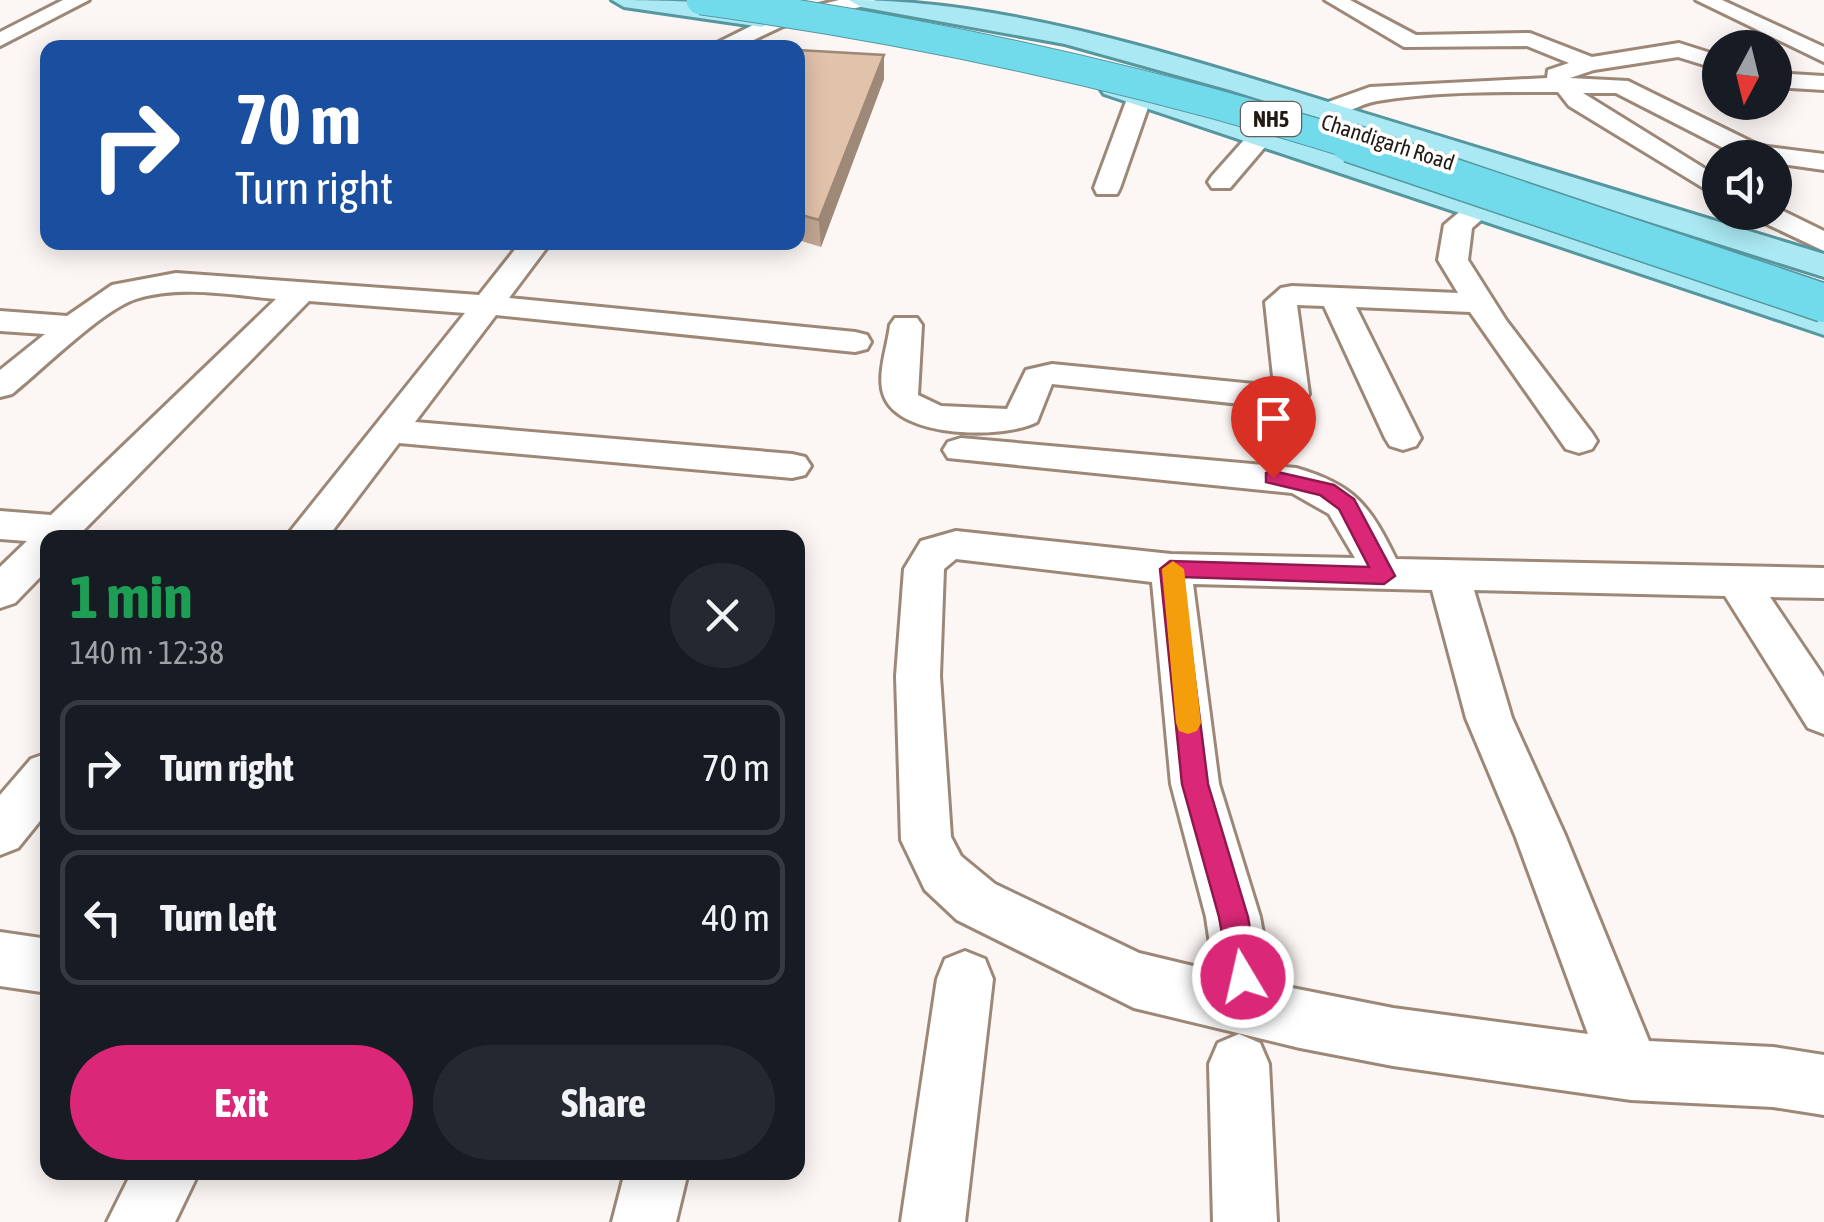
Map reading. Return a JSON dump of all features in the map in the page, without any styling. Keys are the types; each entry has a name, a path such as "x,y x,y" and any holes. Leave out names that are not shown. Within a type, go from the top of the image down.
{"highway":[{"name":"NH5","path":"702,0 947,39 1145,84 1322,134 1824,304"},
{"name":"Chandigarh Road","path":"772,11 957,28 1144,69 1301,114 1824,281"}],"main road":[{"path":"624,0 772,11 1140,96 1824,323"},
{"path":"863,0 1068,37 1326,111 1824,266"}],"street":[{"path":"0,40 79,0"},
{"path":"730,40 772,11 863,0"},
{"path":"1336,0 1412,42 1488,37 1530,39 1590,64"},
{"path":"1706,0 1824,55"},
{"path":"1702,57 1679,50 1590,64 1556,75 1587,107 1702,179"},
{"path":"1792,81 1824,83"},
{"path":"1326,111 1370,94 1561,84 1620,86 1754,153 1824,162"},
{"path":"1107,188 1140,96"},
{"path":"1221,182 1261,136"},
{"path":"1480,209 1458,225 1453,260 1478,302 1579,441"},
{"path":"1792,226 1824,242"},
{"path":"310,530 531,250"},
{"path":"0,387 74,326 123,292 176,282 487,305 855,342"},
{"path":"61,530 300,292"},
{"path":"906,325 902,397 910,410 929,418 1009,421 1022,417 1028,410 1038,377 1052,374 1278,397 1292,394 1280,302 1292,295 1478,302"},
{"path":"1335,297 1403,438"},
{"path":"0,322 74,326"},
{"path":"389,431 792,466"},
{"path":"961,450 1249,474 1312,485 1347,504 1384,576"},
{"path":"0,524 40,534"},
{"path":"1824,582 1170,569 956,545 936,551 924,569 918,676 926,840 943,873 976,902 1243,1035 1394,1038 1631,1070 1773,1077 1824,1085"},
{"path":"0,592 40,551"},
{"path":"1170,569 1195,784 1233,917 1243,1035 1245,1222"},
{"path":"1448,574 1489,718 1540,834 1631,1070"},
{"path":"1737,581 1824,715"},
{"path":"0,832 40,784"},
{"path":"0,958 40,965"},
{"path":"933,1222 965,979"},
{"path":"139,1222 163,1180"},
{"path":"644,1222 655,1180"}],"building":[{"path":"805,50 884,55 819,220 805,216"}],"slow traffic":[{"path":"1173,569 1188,723"}],"route":[{"path":"1243,977 1233,917 1195,784 1170,569 1384,576 1347,504 1326,490 1273,478"}]}
